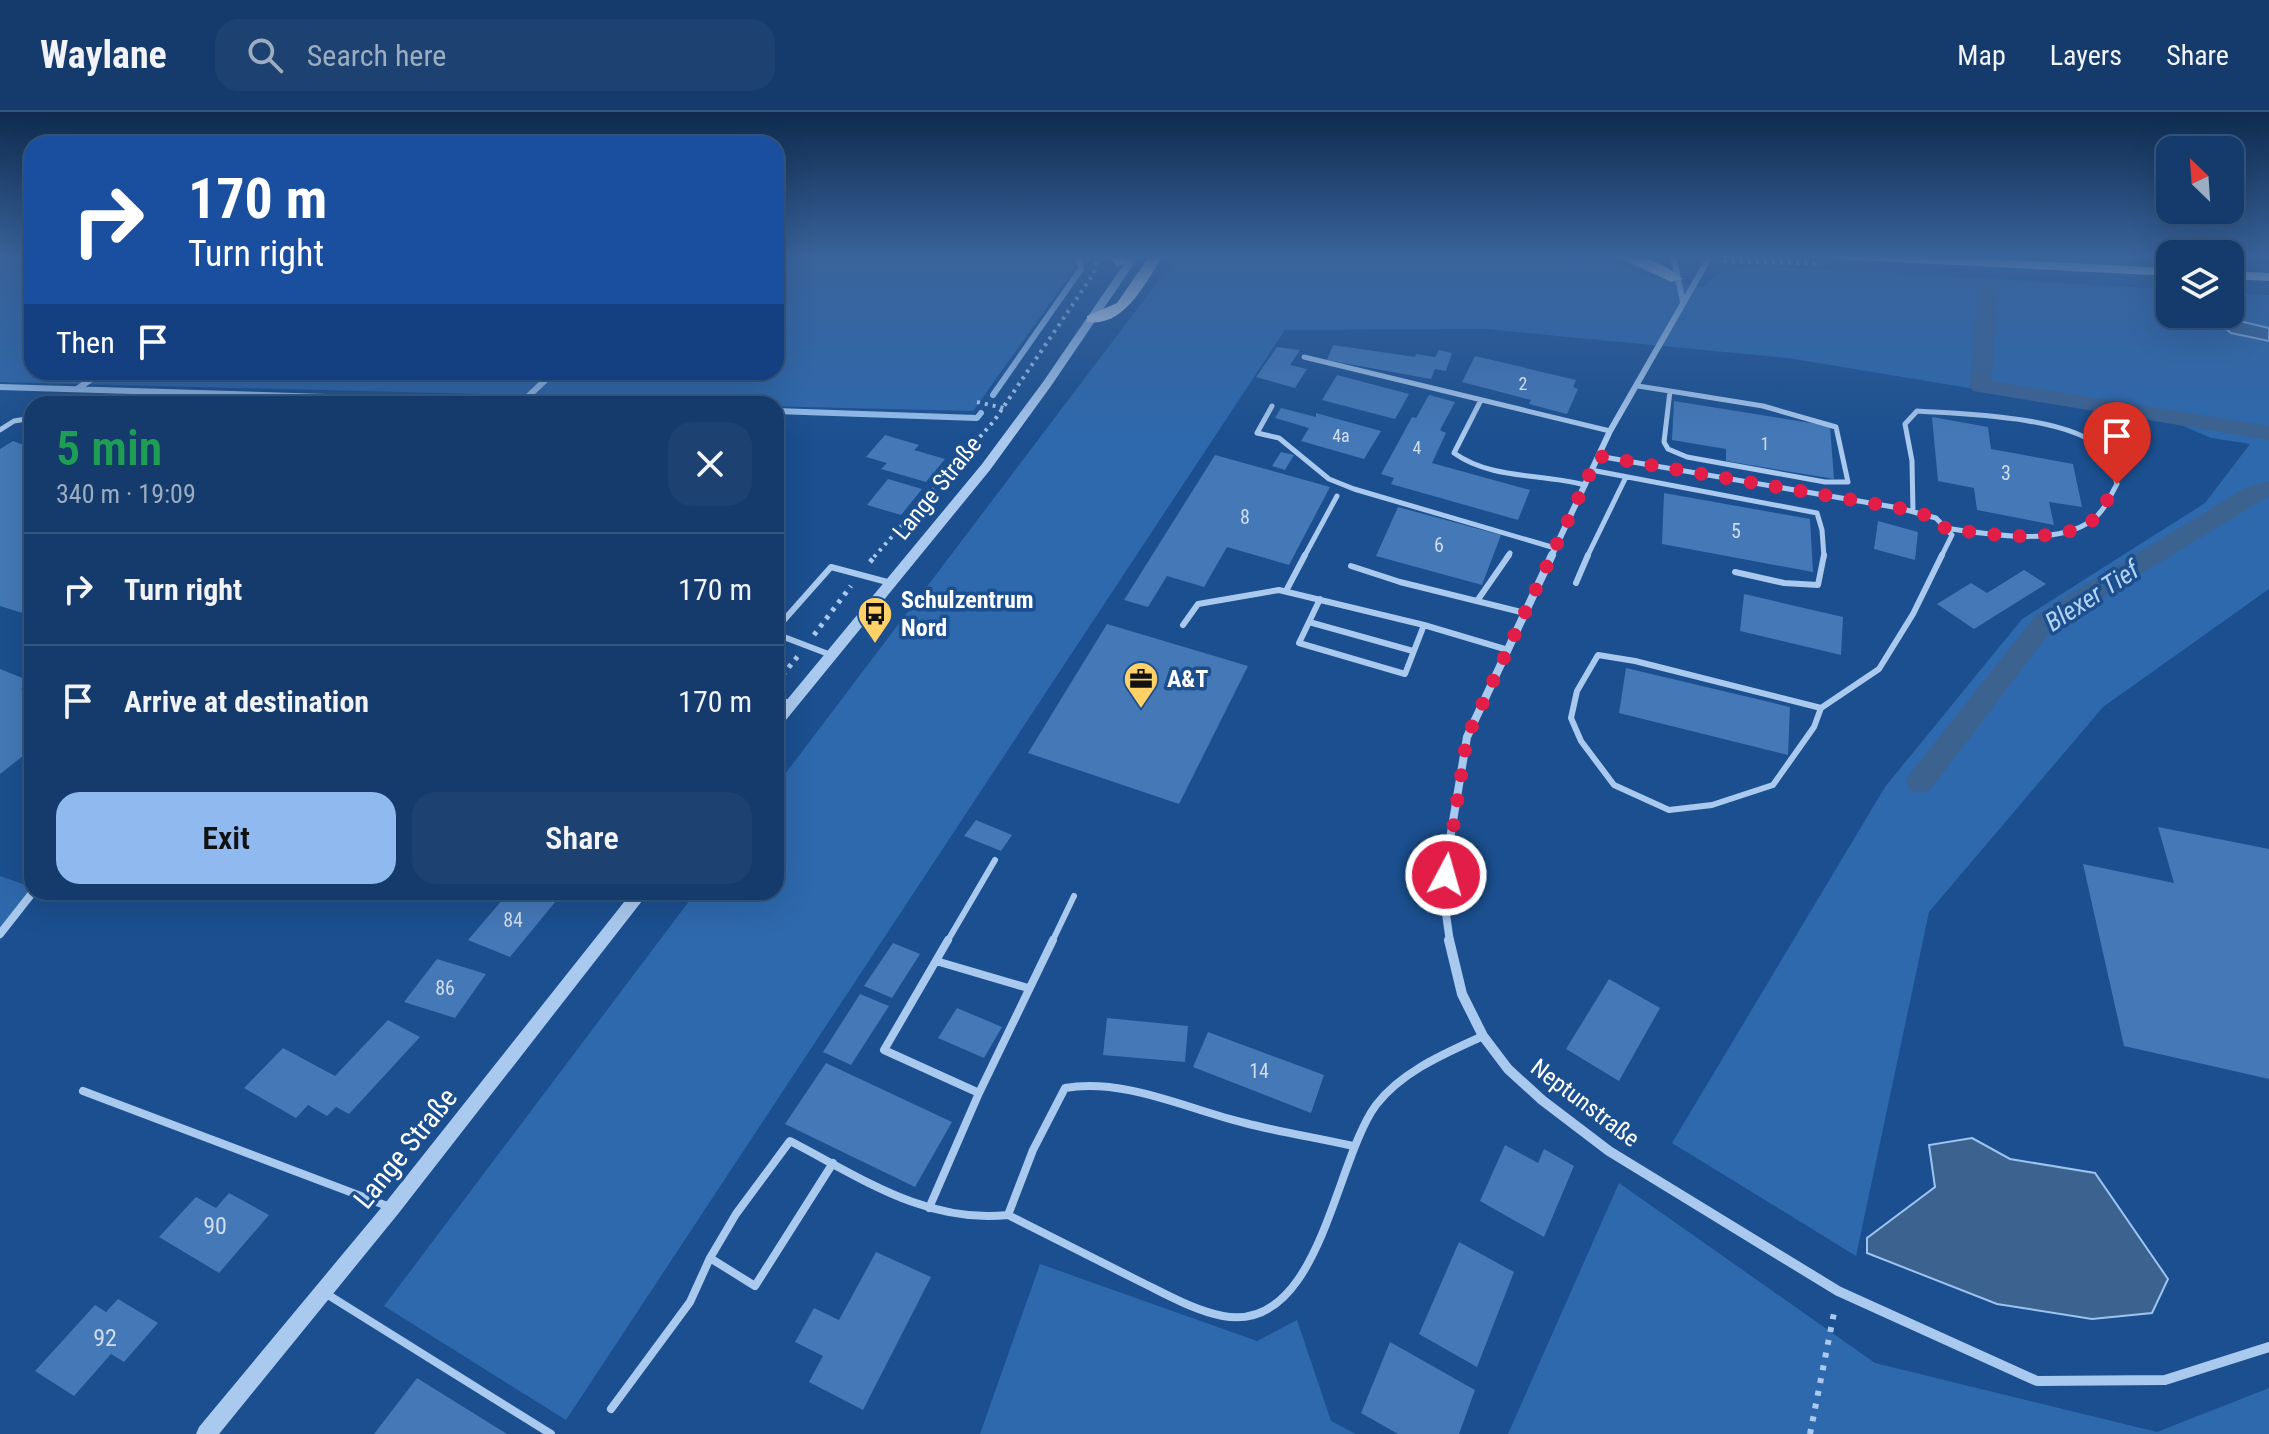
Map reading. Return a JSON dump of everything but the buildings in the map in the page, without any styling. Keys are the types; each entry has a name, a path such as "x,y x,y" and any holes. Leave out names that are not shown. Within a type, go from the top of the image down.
{"main road":[{"path":"1092,319 1097,317"}],"street":[{"name":"Neptunstraße","path":"1675,317 1610,431 1467,737 1448,851 1444,900 1462,994 1483,1036 1520,1079 1609,1151 1838,1291 2037,1381 2165,1380 2269,1347"},
{"name":"Lange Straße","path":"784,701 831,655 986,467 1092,319"},
{"path":"0,934 27,900"},
{"name":"Lange Straße","path":"206,1434 392,1208 635,900"}],"lane":[{"path":"1304,357 1610,431"},
{"path":"1638,386 1670,391 1814,418 1836,427 1848,482 1839,484 1687,457 1668,449 1664,442 1670,391"},
{"path":"1481,400 1454,453 1462,460 1471,466 1498,472 1541,475 1585,485"},
{"path":"1272,406 1257,433 1279,438 1329,479 1555,548"},
{"path":"1913,512 1912,461 1905,424 1917,411 2033,423 2084,435 2106,452 2117,484 2093,520 2071,530 2027,537 1945,528"},
{"path":"0,430 14,421 24,419"},
{"path":"1598,456 1913,512 1936,518 1952,535 1913,614 1879,669 1821,708 1814,727 1773,785 1712,805 1669,810 1614,785 1581,741 1571,718 1577,691 1598,655 1635,661 1821,708"},
{"path":"1591,470 1817,513 1823,527 1823,572 1818,585 1784,583 1735,572"},
{"path":"1576,583 1600,525 1626,477"},
{"path":"1286,591 1337,496"},
{"path":"1477,601 1510,553"},
{"path":"1351,566 1400,582 1525,613"},
{"path":"784,622 831,567 891,583"},
{"path":"1183,625 1198,604 1229,596 1286,591 1424,625 1508,650"},
{"path":"1320,599 1299,643 1405,674 1424,625"},
{"path":"1309,622 1413,651"},
{"path":"784,635 831,655"},
{"path":"979,1093 884,1050 995,860"},
{"path":"929,1208 979,1093 1074,896"},
{"path":"936,961 1028,988"},
{"path":"611,1409 690,1302 710,1258 736,1214 790,1141 917,1206 980,1218 1008,1215 1194,1308 1231,1317 1263,1313 1290,1294 1307,1269 1353,1146 1376,1105 1409,1074 1483,1036"},
{"path":"1008,1215 1016,1187 1037,1139 1065,1088 1078,1083 1353,1146"},
{"path":"83,1091 392,1208"},
{"path":"710,1258 755,1286 833,1163"},
{"path":"322,1292 551,1434"}],"path":[{"path":"784,673 861,573 1002,408 1064,317"},
{"path":"977,402 1002,408"},
{"path":"1810,1434 1838,1291"}],"shaded area":[{"path":"0,317 24,317 24,380 784,380 784,317 1040,317 973,411 784,406 784,396 539,396 0,382"},
{"path":"1131,317 2156,317 2156,328 2233,328 2231,333 2269,341 2269,589 2103,707 1929,912 1856,1256 1672,1143 1885,787 2022,619 2205,503 2250,444 2211,438 2174,422 1788,358 1486,329 1285,330 566,1420 384,1306 690,900 784,900 784,775"},
{"path":"2244,317 2269,317 2269,328 2244,322"},
{"path":"2244,322 2269,328 2269,341 2231,333 2225,328 2244,328"},
{"path":"0,876 24,885 24,899 0,941"},
{"path":"1972,1138 2010,1159 2095,1173 2168,1279 2152,1313 2092,1319 1997,1304 1867,1253 1867,1238 1935,1187 1929,1145"},
{"path":"1619,1183 1875,1363 2157,1432 2269,1388 2269,1434 1508,1434"},
{"path":"1040,1264 1257,1341 1297,1320 1331,1421 1356,1434 980,1434"}],"waterway":[{"path":"993,395 1048,317"},
{"name":"Blexer Tief","path":"1985,317 1981,386 2269,433"},
{"path":"77,389 90,380"},
{"path":"528,396 545,380"},
{"path":"0,387 297,396"},
{"path":"784,411 977,418 981,413"},
{"name":"Blexer Tief","path":"1920,782 2045,621 2253,493 2269,488"}],"place":[{"name":"Schulzentrum Nord","path":"875,645"},
{"name":"A&T","path":"1141,710"}],"route":[{"path":"1446,875 1467,737 1598,456 1899,508 1936,518 1945,528 2027,537 2071,530 2093,520 2117,484"}]}
